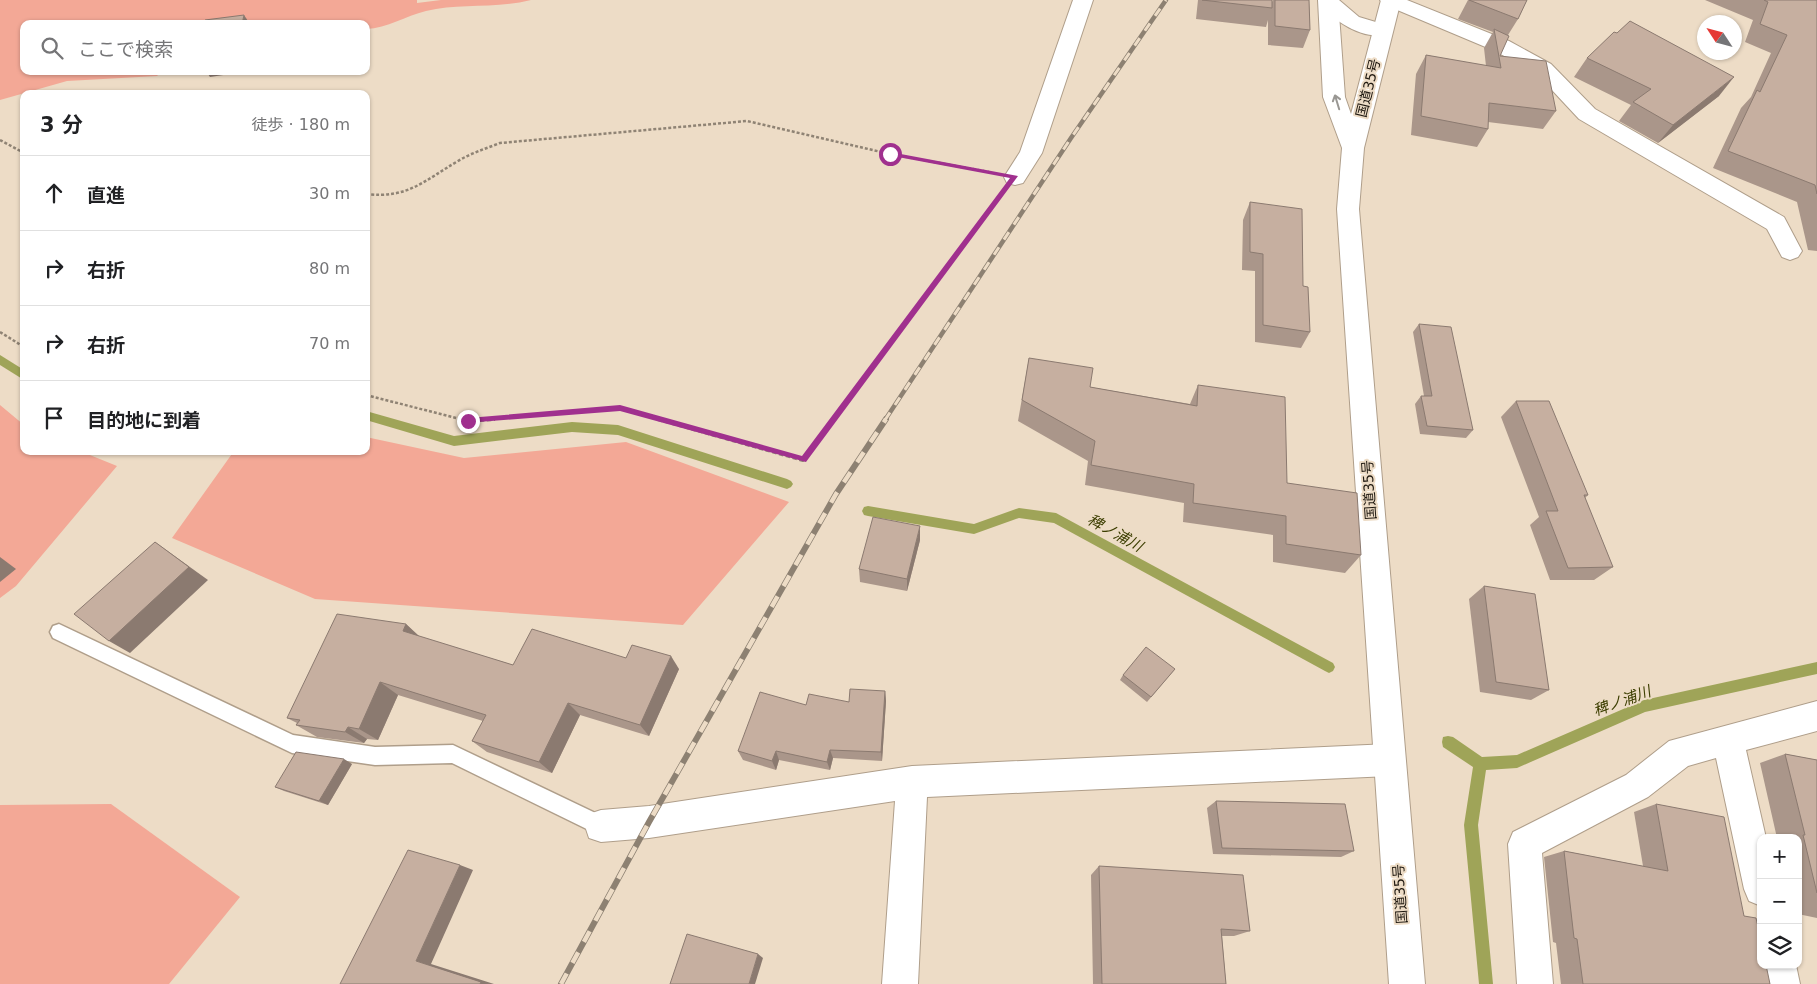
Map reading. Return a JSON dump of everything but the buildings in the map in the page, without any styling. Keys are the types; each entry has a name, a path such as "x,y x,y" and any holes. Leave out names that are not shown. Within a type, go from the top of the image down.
{"main road":[{"path":"1015,176 1031,153 1083,0"},
{"path":"1328,0 1342,16 1362,27 1382,30"},
{"path":"1328,0 1334,97 1353,148"},
{"path":"1390,0 1502,46 1544,70 1587,114 1776,223 1790,251"},
{"name":"国道35号","path":"1390,0 1353,148 1348,209 1407,984"},
{"path":"1535,984 1525,844 1637,786 1680,752 1817,716"},
{"path":"1728,739 1759,879"},
{"path":"601,826 649,822 912,782 1390,760"},
{"path":"900,984 912,782"},
{"path":"1779,969 1782,984"}],"lane":[{"path":"59,632 292,744 375,756 453,754 601,826"}],"path":[{"path":"370,194 392,197 413,190 471,153 500,143 747,121 890,154 1015,176 804,460 620,408 468,421 370,396"},
{"path":"0,140 20,151"},
{"path":"0,332 20,344"}],"shaded area":[{"path":"0,0 417,0 417,3 441,0 531,0 518,3 451,7 426,11 370,28 370,20 20,20 20,75 158,75 67,81 35,90 20,90 20,94 0,100"},
{"path":"0,405 20,422 20,455 90,455 117,466 16,586 0,598"},
{"path":"370,438 464,458 626,442 789,502 683,625 315,599 172,538 231,455 370,455"},
{"path":"111,804 240,897 169,984 0,984 0,805"}],"waterway":[{"name":"稗ノ浦川","path":"0,359 20,373"},
{"name":"稗ノ浦川","path":"370,416 454,441 572,427 618,430 787,484"},
{"name":"稗ノ浦川","path":"868,511 974,529 1019,513 1056,518 1329,667"},
{"name":"稗ノ浦川","path":"1480,764 1517,761 1644,706 1817,668"},
{"name":"稗ノ浦川","path":"1448,742 1480,764"},
{"path":"1480,764 1471,825 1486,984"}],"railway":[{"path":"885,420 1071,138 1166,0"},
{"path":"561,984 649,822 836,494 886,419"}],"route":[{"path":"468,421 620,408 804,460 1015,176 890,154"}]}
